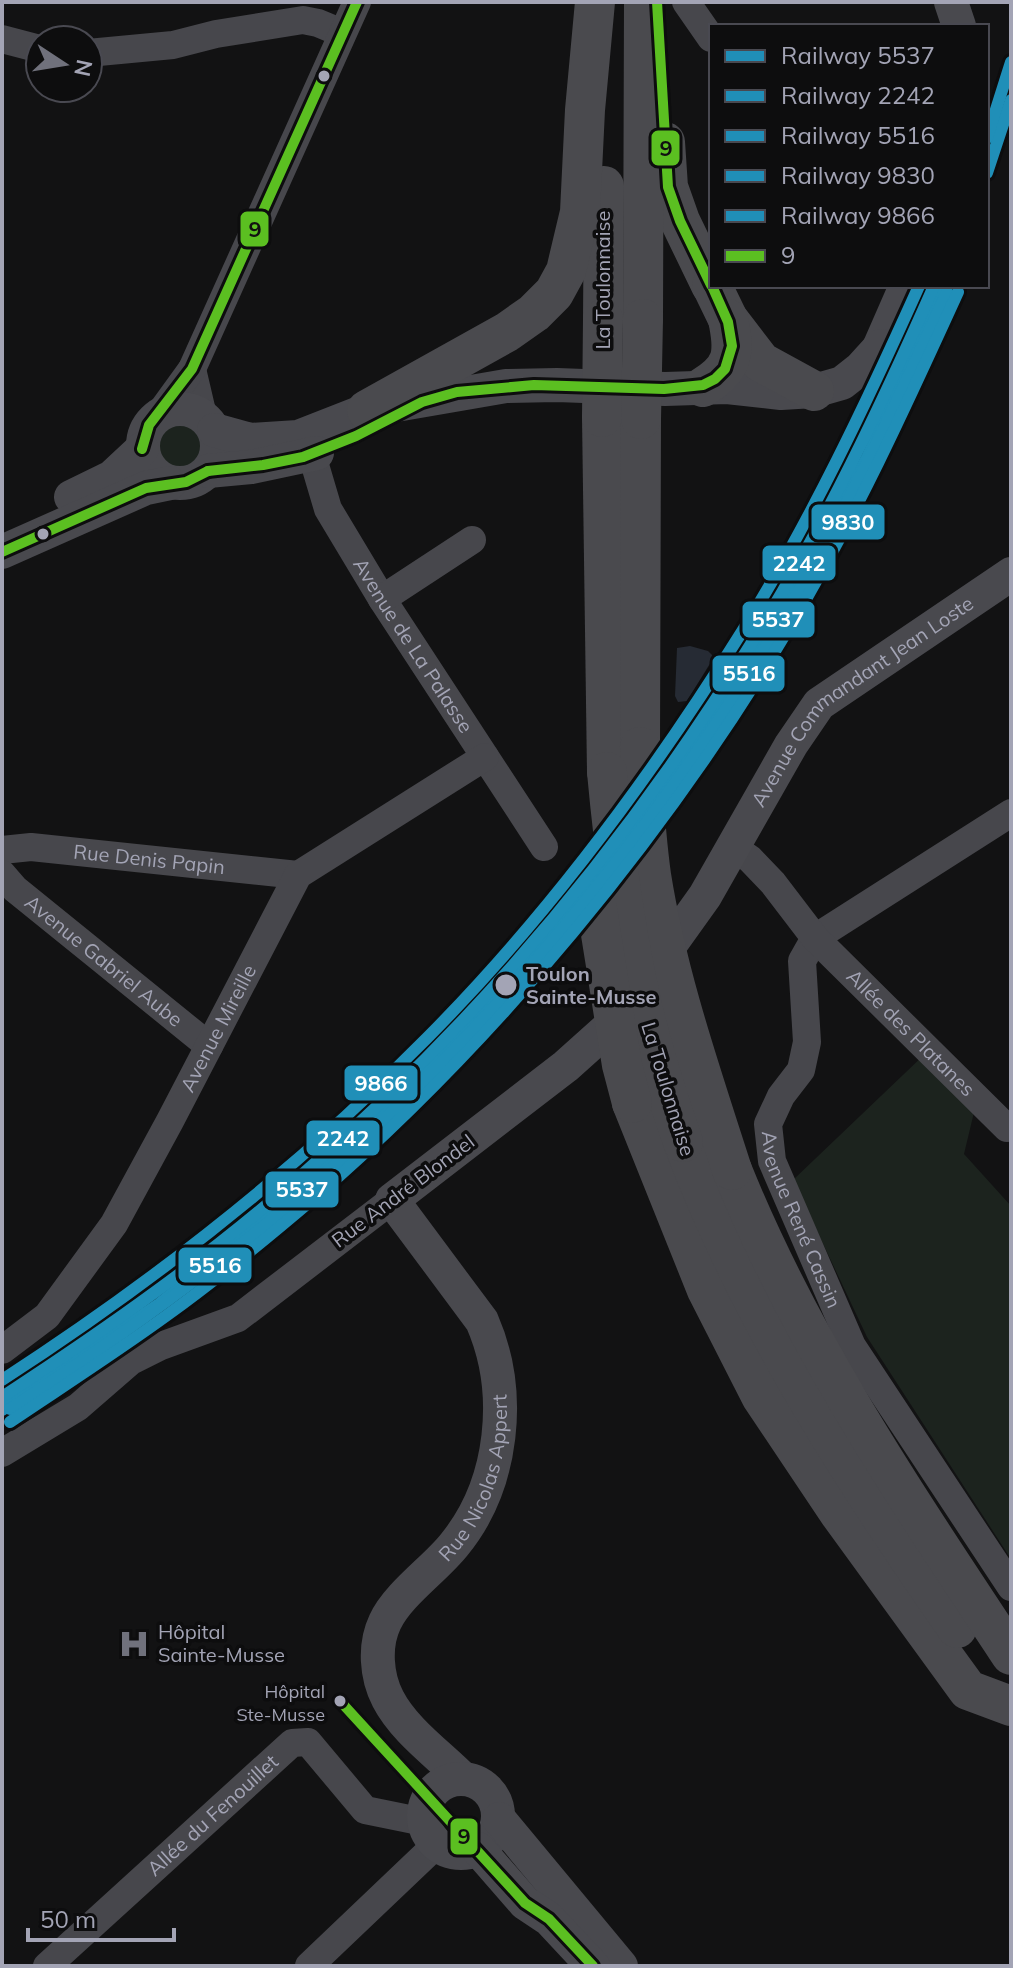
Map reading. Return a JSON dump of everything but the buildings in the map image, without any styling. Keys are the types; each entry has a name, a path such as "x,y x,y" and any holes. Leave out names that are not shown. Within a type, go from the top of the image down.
{"highway":[{"path":"367,410 507,332 534,313 554,293 566,271 580,212 595,2"},
{"name":"La Toulonnaise","path":"604,2 603,319 653,403"},
{"name":"La Toulonnaise","path":"644,2 643,319 653,403 639,638 640,747 651,875 668,956 687,1028 743,1167 753,1222 806,1329 917,1513 1011,1655"},
{"path":"657,2 668,187 680,221 709,281"},
{"path":"717,297 761,362 814,391"},
{"path":"653,403 715,379 732,357 733,341 717,297"},
{"name":"La Toulonnaise","path":"653,403 602,480 594,773 641,1003 660,1074 701,1191 764,1321 819,1421 866,1497 1011,1706"},
{"path":"594,773 587,836 622,1065 632,1103 707,1290 761,1396 840,1514 968,1690 1011,1706"},
{"path":"743,1167 856,1383 1011,1620"}],"main road":[{"path":"951,2 958,24"},
{"path":"10,536 67,510 146,488 191,482 208,471 251,467 305,446 367,410 506,386 557,385 653,403 701,404 777,413 821,411 838,404 858,387 881,346 897,291"},
{"path":"653,403 814,391 842,383 881,346"},
{"path":"170,483 151,470 142,449 144,436 158,416 181,409 250,440 305,446 345,442 425,400"},
{"path":"208,423 217,450 208,471"},
{"path":"67,510 112,477 142,449"},
{"name":"Avenue Commandant Jean Loste","path":"733,847 791,745 819,704 1011,574"},
{"name":"Rue André Blondel","path":"392,1200 551,1078 604,1033 705,896 733,847"},
{"name":"Rue Nicolas Appert","path":"392,1200 482,1321 498,1369 500,1399 495,1455 487,1486 455,1544 385,1621 378,1646 379,1673 387,1698 427,1744 449,1784"},
{"path":"449,1784 485,1786 498,1807 499,1819 488,1842 478,1849 452,1852 430,1833 426,1804 449,1784"},
{"path":"499,1819 621,1966"},
{"path":"478,1849 525,1903 555,1925 593,1966"}],"street":[{"path":"158,416 192,369 357,2"},
{"path":"686,2 709,35"},
{"path":"104,51 184,43 216,34 303,20 342,33"},
{"path":"2,39 24,45"},
{"path":"192,369 208,423"},
{"name":"Avenue de La Palasse","path":"305,446 328,509 382,599 544,847"},
{"path":"382,599 472,540"},
{"path":"298,875 485,757"},
{"path":"733,847 750,859 773,883 815,938 1011,813"},
{"name":"Rue Denis Papin","path":"2,850 31,847 298,875"},
{"name":"Avenue Gabriel Aube","path":"2,874 15,889 209,1046"},
{"name":"Avenue Mireille","path":"2,1350 47,1316 114,1224 298,875"},
{"name":"Allée des Platanes","path":"815,938 1007,1128"},
{"name":"Avenue René Cassin","path":"815,938 802,961 807,1042 801,1070 781,1096 768,1124 772,1161 852,1346 1011,1587"},
{"name":"Rue André Blondel","path":"2,1453 78,1407 131,1361 161,1346 238,1318 392,1200"},
{"name":"Allée du Fenouillet","path":"47,1966 292,1743 308,1742 365,1810 430,1833"},
{"path":"309,1966 430,1833"}],"shaded area":[{"path":"181,409 192,411 217,440 215,456 208,469 196,479 181,484 151,470 145,460 144,436 149,425"},
{"path":"690,646 708,651 714,657 687,701 678,702 675,696 677,648"},
{"path":"926,1053 976,1104 964,1154 1011,1206 1011,1559 867,1337 793,1180"}],"rail line":[{"name":"2242","path":"989,132 1011,62"},
{"name":"5537","path":"989,167 1011,100"},
{"name":"9866","path":"2,1380 170,1263 276,1178 427,1038 515,943 635,791 743,630 837,461 918,288"},
{"name":"2242","path":"2,1397 158,1290 305,1172 433,1051 551,921 659,782 756,636 851,464 933,288"},
{"name":"5537","path":"2,1410 159,1304 304,1188 439,1060 563,923 676,777 777,622 867,458 944,288"},
{"name":"5516","path":"10,1409 166,1302 315,1183 443,1061 561,930 670,790 768,643 863,470 947,292"},
{"name":"9830","path":"10,1422 185,1302 313,1199 381,1138 447,1072 573,932 688,783 789,628 857,504 958,292"}],"transit line":[{"name":"9","path":"142,449 149,425 192,369 357,2"},
{"name":"9","path":"657,2 668,187 680,221 709,281"},
{"name":"9","path":"208,471 303,457 356,436 422,402 457,392 534,385 664,389 703,385 725,369 732,346 728,322 713,288"},
{"name":"9","path":"2,552 146,488 186,482 208,471"},
{"name":"9","path":"340,1701 525,1903 549,1919 593,1966"}],"place":[{"name":"Toulon Sainte-Musse","path":"506,985"},
{"name":"Hôpital Sainte-Musse","path":"134,1644"},
{"name":"Hôpital Ste-Musse","path":"340,1701"}]}
